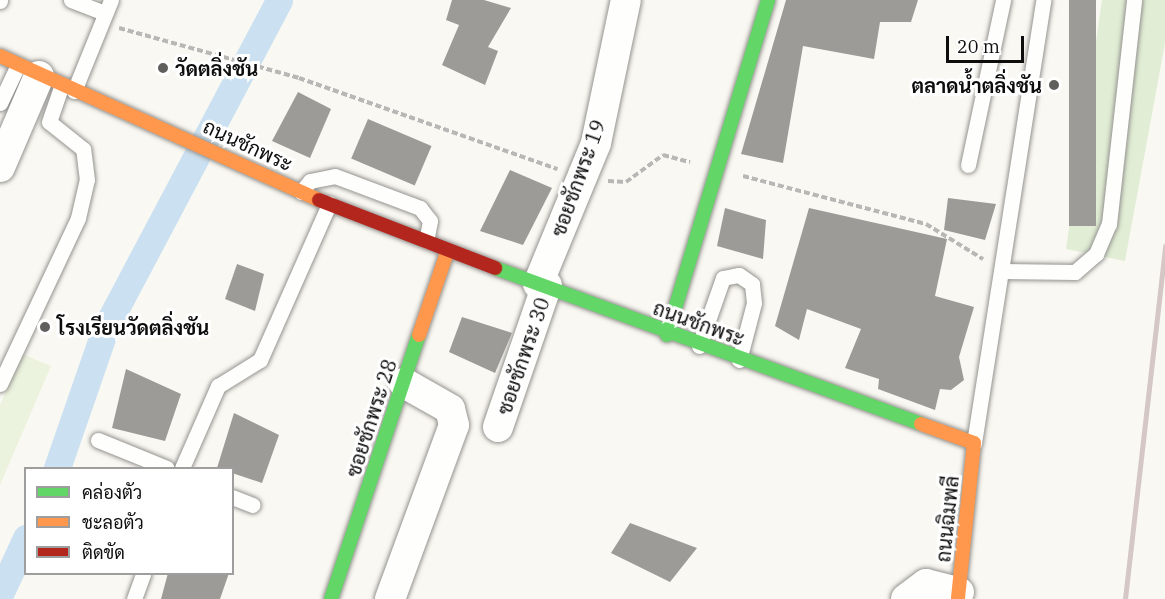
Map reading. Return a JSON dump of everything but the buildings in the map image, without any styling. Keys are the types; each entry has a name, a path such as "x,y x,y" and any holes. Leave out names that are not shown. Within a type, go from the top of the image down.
{"street":[{"name":"ซอยชักพระ 19","path":"543,285 581,178 596,143 626,0"},
{"path":"667,335 768,0"},
{"name":"ถนนชักพระ","path":"0,56 48,79 169,130 221,157 328,204 543,285 667,335 974,443"},
{"path":"0,167 48,79"},
{"name":"ซอยชักพระ 28","path":"331,599 448,250"},
{"name":"ซอยชักพระ 30","path":"498,427 543,285"},
{"path":"390,599 454,425 450,409 404,383"},
{"name":"ถนนฉิมพลี","path":"959,596 974,443"},
{"path":"906,599 926,584 959,596"}],"lane":[{"path":"0,103 48,79 106,12 71,0"},
{"path":"968,165 1003,0"},
{"path":"974,443 1043,0"},
{"path":"1002,271 1076,272 1096,254 1109,224 1134,0"},
{"path":"0,384 78,218 87,180 83,149 49,122 48,79"},
{"path":"301,192 310,181 336,176 420,208 430,221 426,241"},
{"path":"182,467 218,386 260,360 328,204"},
{"path":"699,346 723,278 739,275 752,284 754,303 740,360"},
{"path":"98,440 165,467"},
{"path":"234,498 253,505"},
{"path":"134,599 142,575"}],"path":[{"path":"106,12 190,48 299,78 581,178 626,182 663,155 926,224 1002,271"}],"green space":[{"path":"1102,0 1165,0 1165,43 1125,261 1066,249"},
{"path":"22,354 51,366 0,485 0,405"}],"waterway":[{"path":"57,467 105,329 279,0"},
{"path":"0,594 24,542"}],"railway":[{"path":"1125,599 1165,246"}],"traffic: fast":[{"path":"667,335 768,0"},
{"path":"495,268 921,424"},
{"path":"331,599 419,335"}],"traffic: slow":[{"path":"0,56 319,200"},
{"path":"419,335 448,250"},
{"path":"921,424 974,443 958,599"}],"traffic: jam":[{"path":"319,200 495,268"}],"place":[{"name":"วัดตลิ่งชัน","path":"163,68"},
{"name":"ตลาดน้ำตลิ่งชัน","path":"1054,85"},
{"name":"โรงเรียนวัดตลิ่งชัน","path":"45,327"}]}
